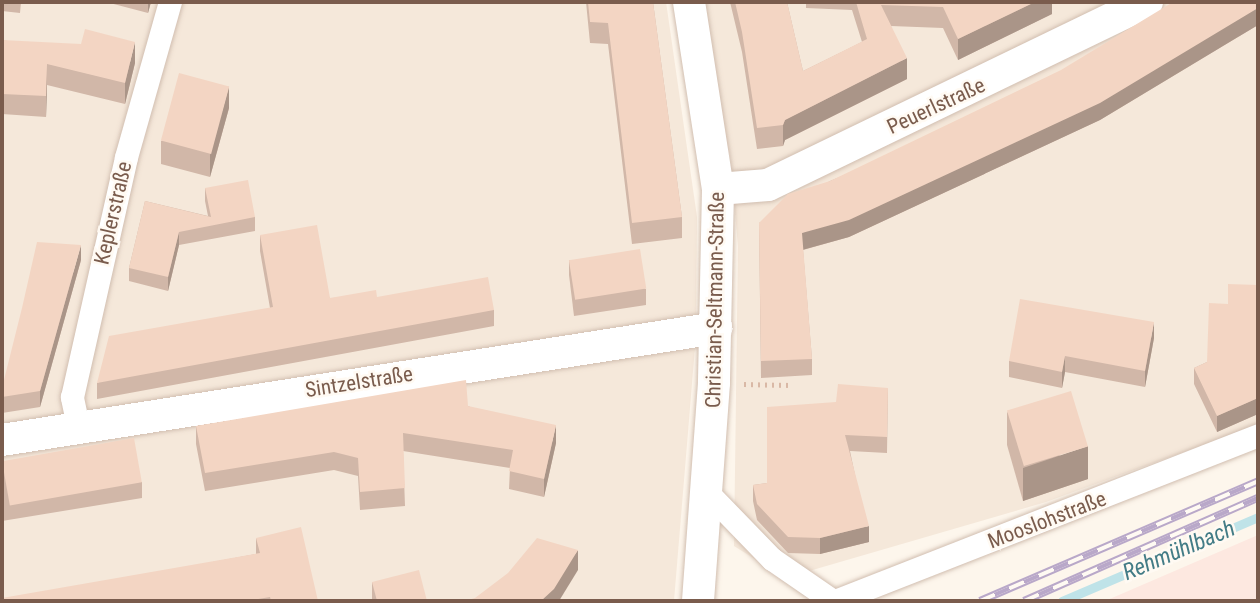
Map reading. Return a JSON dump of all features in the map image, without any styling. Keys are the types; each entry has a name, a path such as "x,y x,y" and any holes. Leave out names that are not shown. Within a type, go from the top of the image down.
{"street":[{"name":"Keplerstraße","path":"78,426 72,397 126,157 170,2"},
{"name":"Christian-Seltmann-Straße","path":"688,2 718,189 716,328 698,601"},
{"name":"Peuerlstraße","path":"718,189 768,185 1112,10 1147,2"},
{"name":"Sintzelstraße","path":"2,440 716,328"},
{"name":"Mooslohstraße","path":"706,491 772,559 834,601 1258,435"}],"path":[{"path":"763,384 792,385"}],"shaded area":[{"path":"2,2 666,2 697,217 696,335 674,601 2,601"},
{"path":"687,2 1258,2 1258,425 1046,502 785,578 734,546 738,246 730,156"},
{"path":"1258,535 1258,601 1105,601"}],"building":[{"path":"588,2 653,2 682,217 632,223 608,23 590,22"},
{"path":"735,2 787,2 803,71 867,39 856,2 1035,2 958,39 943,7 881,5 907,58 785,120 783,125 757,128"},
{"path":"1173,2 1258,2 1258,8 1100,103 849,220 802,233 812,359 761,361 759,223 788,194 830,181 1061,70"},
{"path":"85,29 135,42 125,83 47,64 46,96 2,94 2,40 81,44"},
{"path":"179,73 229,86 211,154 161,141"},
{"path":"248,180 255,217 179,232 168,277 129,268 145,201 211,217 205,188"},
{"path":"317,225 330,298 376,290 377,297 488,277 494,310 97,383 109,336 273,307 260,235"},
{"path":"37,242 81,245 40,391 2,397 2,388"},
{"path":"640,249 646,289 575,300 569,260"},
{"path":"1228,284 1258,285 1258,398 1217,416 1194,368 1207,362 1209,303 1228,304"},
{"path":"1020,299 1154,322 1145,371 1065,356 1062,372 1009,361"},
{"path":"466,380 468,406 556,425 544,479 509,471 513,450 403,433 405,488 360,492 358,458 334,452 205,473 196,426"},
{"path":"838,384 888,388 887,437 845,435 869,526 820,538 788,537 757,504 753,485 767,483 767,407 836,402"},
{"path":"1071,391 1088,446 1024,466 1007,411"},
{"path":"134,438 142,482 10,506 2,461"},
{"path":"301,527 318,601 271,601 270,597 246,601 2,601 2,598 260,553 256,538"},
{"path":"537,538 578,550 554,589 541,601 464,601 475,598 508,573"},
{"path":"419,570 427,601 377,601 372,582"}],"waterway":[{"name":"Rehmühlbach","path":"1062,601 1258,517"}],"railway":[{"path":"980,601 1258,481"},
{"path":"1024,601 1258,498"}]}
